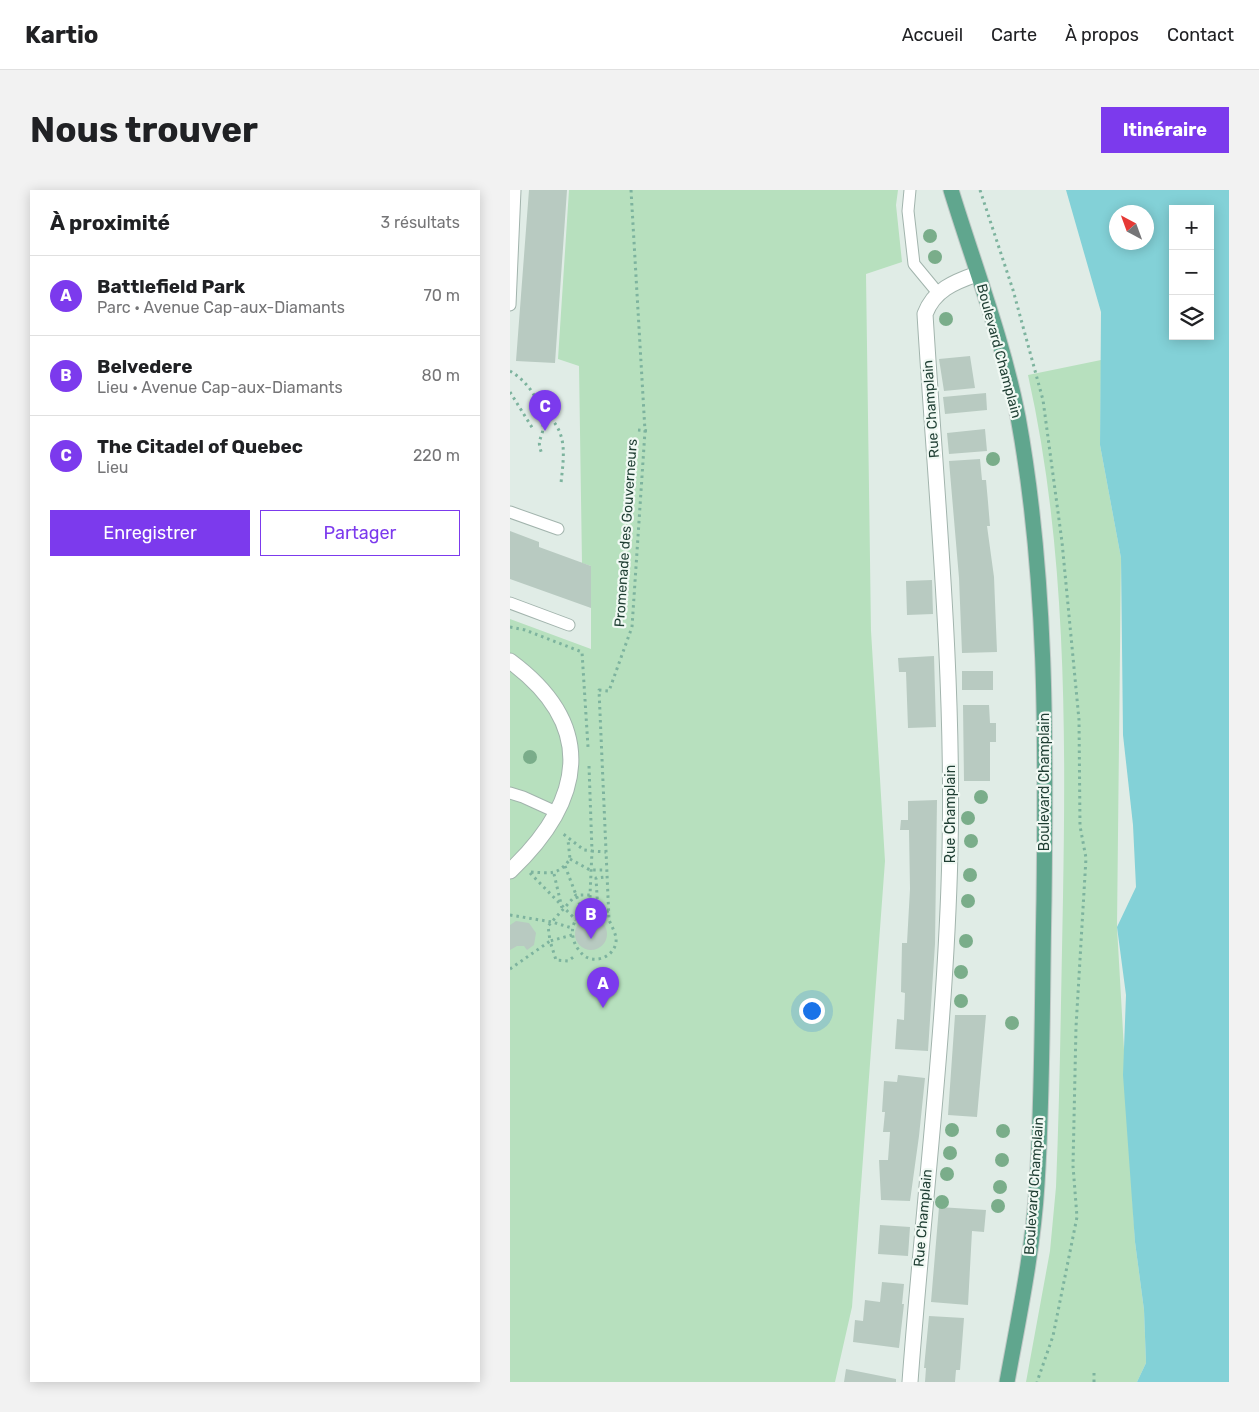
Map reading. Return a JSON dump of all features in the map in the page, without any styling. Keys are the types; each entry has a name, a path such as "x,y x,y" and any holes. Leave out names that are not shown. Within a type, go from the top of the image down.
{"main road":[{"name":"Boulevard Champlain","path":"951,190 1010,379 1024,454 1033,533 1044,702 1045,818 1037,1186 1031,1248 1007,1382"}],"street":[{"name":"Rue Champlain","path":"910,1382 944,996 950,850 950,724 946,616 925,314 929,303 938,293 955,282 977,274"},
{"path":"510,661 539,687 559,711 569,737 572,767 566,792 551,822 510,871"}],"lane":[{"path":"510,305 512,216 515,190"},
{"path":"910,190 908,211 914,264 938,293"},
{"path":"510,512 558,529"},
{"path":"510,603 569,625"},
{"path":"510,793 556,812"}],"path":[{"name":"Promenade des Gouverneurs","path":"608,911 600,690 610,691 632,627 647,431 631,190"},
{"path":"510,371 527,385 535,396 543,426 538,445 542,454"},
{"path":"510,392 533,429"},
{"path":"540,410 548,416 564,441 561,483"},
{"path":"638,430 647,431"},
{"path":"591,912 590,870 592,838"},
{"path":"576,920 528,872 554,874 565,866 570,859 568,839 584,850 606,852"},
{"path":"570,859 590,870 606,867"},
{"path":"565,866 583,913"},
{"path":"554,874 562,908"},
{"path":"598,912 596,878 606,877"},
{"path":"575,956 568,961 556,960 548,926 562,908 576,895 590,895"},
{"path":"608,911 616,942 612,952 606,957 596,959 587,957 576,944 572,935 572,928 576,920 583,913 598,912 608,911"},
{"path":"510,915 552,922 572,928"},
{"path":"510,969 550,941 572,935"},
{"path":"1094,1373 1094,1382"}],"green space":[{"path":"569,190 898,190 896,205 902,262 866,274 871,631 885,861 852,1307 835,1382 510,1382 510,619 591,649 591,566 582,563 579,366 558,359"},
{"path":"1101,360 1100,445 1121,558 1117,927 1135,1242 1144,1310 1146,1363 1137,1382 1026,1382 1050,1251 1056,1187 1064,832 1063,700 1057,569 1041,439 1028,375"}],"water":[{"path":"1066,190 1229,190 1229,1382 1137,1382 1146,1363 1144,1310 1135,1242 1123,1075 1126,995 1117,927 1136,887 1133,825 1123,735 1121,558 1100,445 1101,312"}],"building":[{"path":"529,190 567,190 555,363 516,361"},
{"path":"970,356 975,388 944,391 939,359"},
{"path":"986,393 987,410 945,414 943,397"},
{"path":"985,429 987,451 949,454 947,433"},
{"path":"980,459 982,480 986,480 988,502 990,526 987,526 994,577 997,652 962,653 959,578 949,461"},
{"path":"510,531 539,542 539,547 591,566 591,608 510,579"},
{"path":"932,580 933,614 907,615 906,581"},
{"path":"934,656 936,727 908,728 906,672 899,672 898,658"},
{"path":"962,671 993,671 993,690 962,690"},
{"path":"963,705 989,705 990,723 996,723 996,742 990,742 990,781 964,781"},
{"path":"937,800 935,944 928,1051 895,1049 897,1019 904,1020 905,993 901,992 902,943 907,943 910,889 909,830 900,830 901,820 908,820 908,801"},
{"path":"591,918 597,919 602,923 606,928 606,940 602,945 597,949 591,950 585,949 580,945 576,940 575,934 576,928 580,923 585,919"},
{"path":"516,921 529,923 536,933 534,945 527,950 524,946 517,946 510,950 510,925"},
{"path":"955,1015 986,1015 977,1117 948,1115"},
{"path":"898,1075 925,1078 910,1201 881,1200 879,1160 888,1160 890,1132 883,1132 885,1112 882,1112 884,1081 897,1082"},
{"path":"939,1207 986,1210 984,1232 972,1231 968,1305 931,1302"},
{"path":"880,1225 910,1227 908,1256 878,1254"},
{"path":"882,1282 904,1284 902,1304 904,1304 899,1348 853,1342 855,1320 863,1321 865,1300 880,1302"},
{"path":"929,1316 964,1318 960,1370 956,1370 955,1382 925,1382 926,1368 924,1368"},
{"path":"846,1369 896,1379 896,1382 844,1382"}],"place":[{"name":"The Citadel of Quebec","path":"545,431"},
{"name":"Belvedere","path":"591,939"},
{"name":"Battlefield Park","path":"603,1008"}]}
